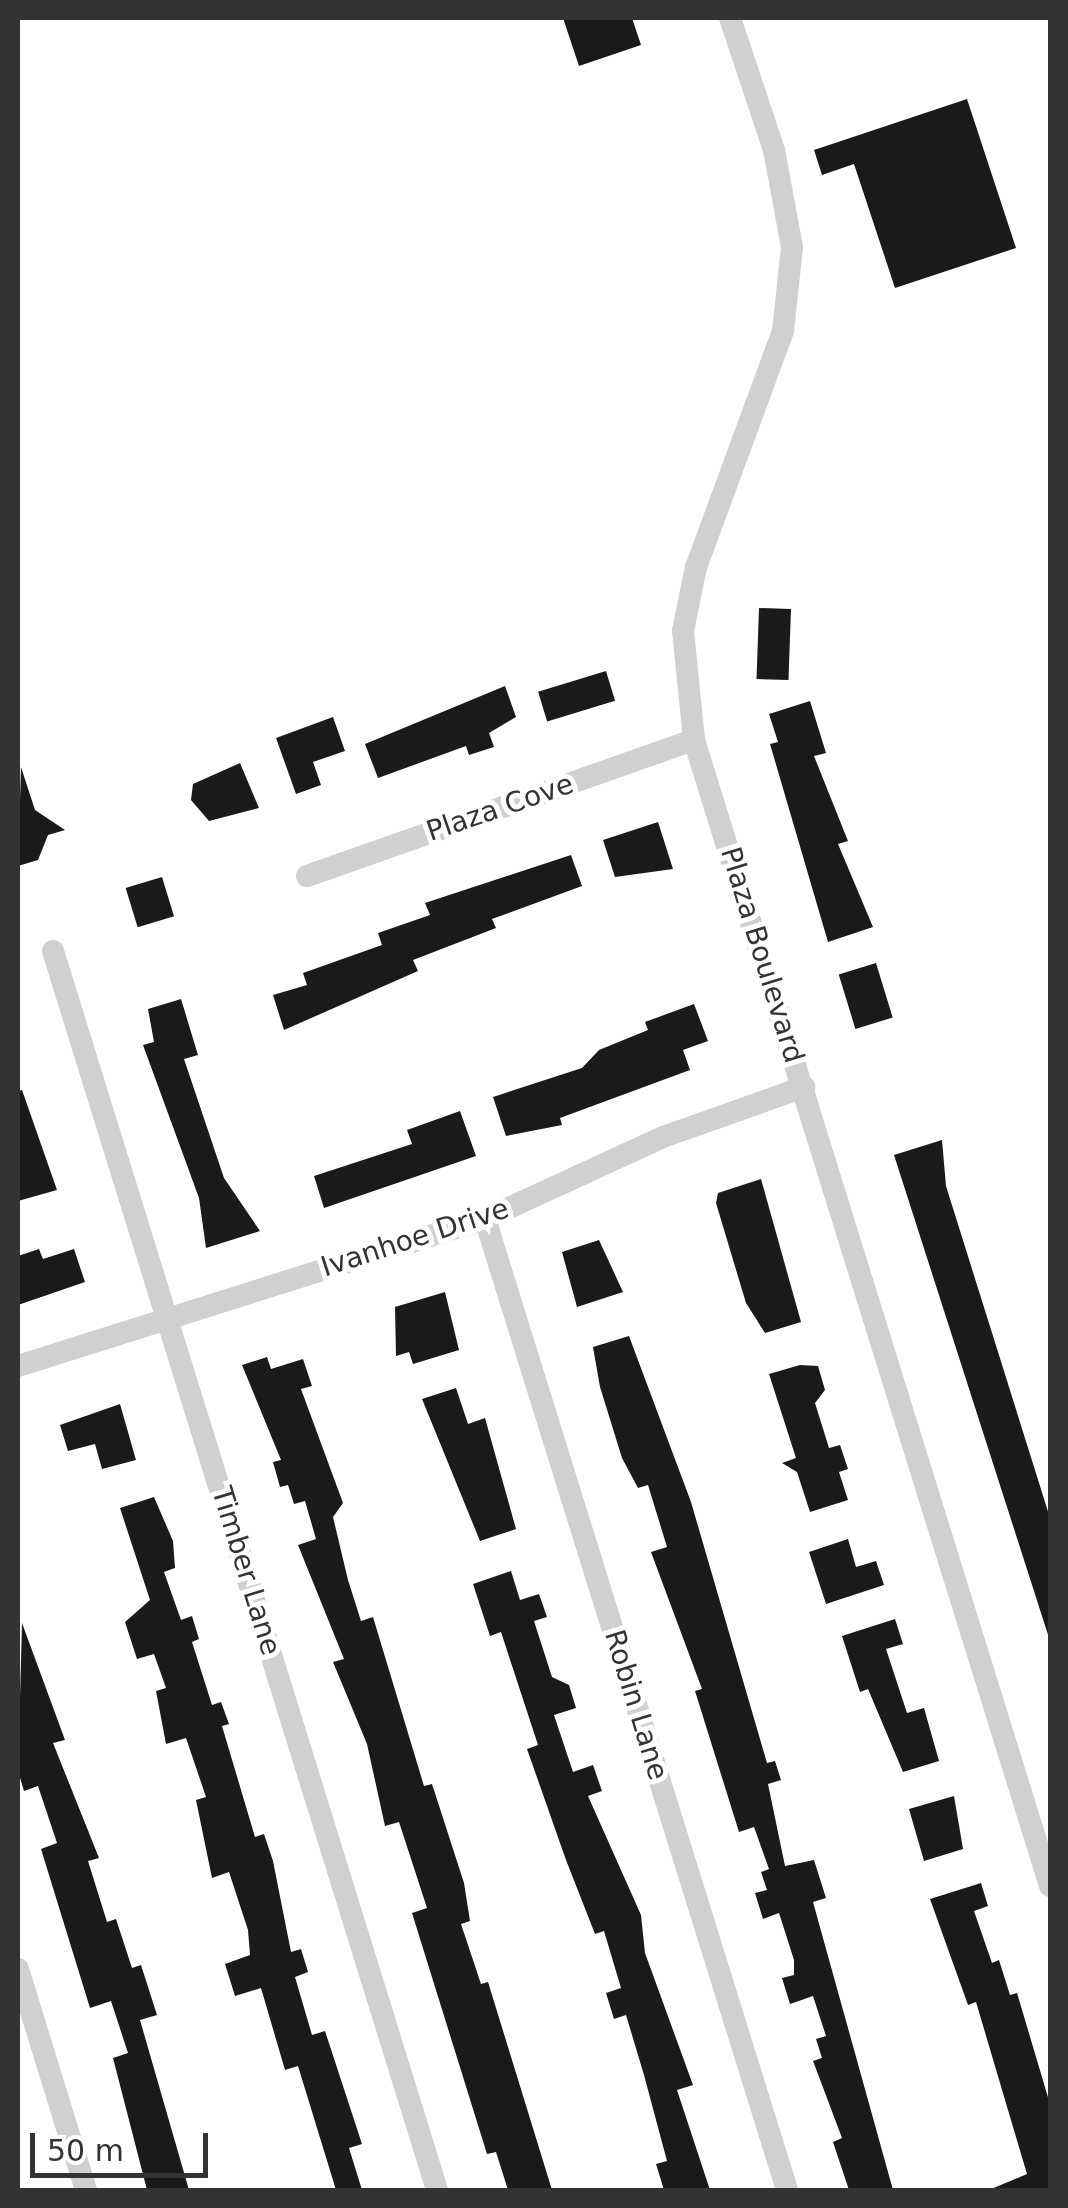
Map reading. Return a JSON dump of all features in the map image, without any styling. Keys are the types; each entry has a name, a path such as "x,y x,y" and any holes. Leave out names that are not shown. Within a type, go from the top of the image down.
{"street":[{"name":"Plaza Boulevard","path":"730,18 774,150 792,246 783,332 696,567 683,631 694,740 1050,1886"},
{"name":"Plaza Cove","path":"306,876 694,740"},
{"name":"Timber Lane","path":"54,952 437,2190"},
{"name":"Ivanhoe Drive","path":"18,1366 485,1218 664,1137 804,1087"},
{"name":"Robin Lane","path":"485,1218 786,2190"},
{"path":"18,1969 86,2190"}],"building":[{"path":"563,18 632,18 641,45 579,66"},
{"path":"967,99 1016,248 895,288 854,164 822,175 814,150"},
{"path":"759,608 791,609 789,680 757,679"},
{"path":"606,671 615,701 547,721 538,692"},
{"path":"505,686 516,717 489,733 494,747 469,755 466,746 378,778 365,744"},
{"path":"810,701 826,753 814,756 848,841 838,844 873,927 828,942 770,744 778,742 769,714"},
{"path":"333,717 345,751 313,762 321,785 296,794 276,738"},
{"path":"240,763 259,808 209,821 191,800 193,784"},
{"path":"21,767 35,810 65,830 48,835 38,860 18,866"},
{"path":"658,822 673,869 615,877 603,840"},
{"path":"571,855 582,886 492,919 496,928 413,960 418,971 284,1030 273,995 307,985 303,973 382,945 378,933 430,915 425,903"},
{"path":"162,877 174,916 138,927 126,888"},
{"path":"876,963 893,1018 855,1029 839,974"},
{"path":"181,999 198,1055 184,1059 224,1178 260,1231 206,1248 199,1198 143,1045 154,1042 148,1009"},
{"path":"694,1004 708,1041 683,1050 690,1070 560,1118 562,1125 506,1136 493,1097 582,1068 599,1050 648,1030 645,1022"},
{"path":"22,1090 57,1190 18,1201 18,1091"},
{"path":"460,1111 476,1156 324,1208 314,1176 412,1144 407,1130"},
{"path":"942,1140 946,1186 1050,1518 1050,1641 894,1155"},
{"path":"761,1179 801,1322 765,1333 746,1303 716,1203 718,1193"},
{"path":"599,1240 623,1292 577,1307 562,1252"},
{"path":"39,1249 43,1259 74,1249 85,1282 18,1305 18,1256"},
{"path":"445,1292 459,1350 413,1364 409,1352 396,1356 395,1307"},
{"path":"629,1336 691,1502 767,1763 775,1761 781,1780 768,1784 785,1866 814,1860 826,1898 813,1902 893,2190 849,2190 833,2142 842,2138 813,2061 822,2058 816,2039 826,2036 813,1996 790,2004 782,1978 794,1975 794,1960 779,1913 763,1919 755,1893 767,1890 761,1872 769,1869 754,1827 739,1832 695,1691 702,1689 651,1552 667,1547 648,1485 638,1488 622,1458 600,1387 593,1347"},
{"path":"267,1357 271,1369 303,1359 312,1386 301,1389 343,1503 333,1517 348,1580 361,1621 373,1617 424,1786 432,1784 464,1883 470,1921 461,1924 481,1984 488,1982 552,2190 508,2190 496,2152 487,2154 412,1913 427,1908 399,1822 385,1826 367,1744 333,1662 344,1659 298,1545 316,1539 305,1501 294,1504 288,1485 280,1487 273,1462 281,1460 242,1365"},
{"path":"800,1365 818,1366 825,1390 815,1403 829,1448 840,1445 848,1469 839,1472 848,1500 810,1512 797,1472 782,1463 796,1458 769,1374"},
{"path":"456,1388 468,1424 485,1418 516,1529 480,1541 422,1399"},
{"path":"120,1404 136,1460 102,1469 95,1444 68,1451 60,1425"},
{"path":"154,1497 173,1541 175,1568 164,1572 181,1620 192,1616 199,1639 192,1642 212,1705 221,1702 229,1724 222,1726 255,1837 264,1834 273,1861 291,1952 301,1949 308,1972 295,1977 312,2035 325,2031 362,2144 349,2148 362,2190 336,2190 298,2066 285,2070 261,1988 235,1996 225,1964 250,1955 248,1930 229,1872 212,1878 196,1800 206,1797 186,1738 166,1744 156,1691 166,1688 154,1654 137,1659 125,1622 150,1600 120,1508"},
{"path":"848,1539 856,1567 876,1561 884,1585 826,1604 809,1552"},
{"path":"511,1571 520,1600 539,1594 547,1617 534,1621 552,1677 569,1685 576,1708 554,1715 573,1772 593,1765 602,1791 588,1796 641,1915 645,1953 693,2085 677,2090 710,2190 664,2190 656,2164 667,2161 644,2075 626,2015 614,2019 606,1993 621,1988 604,1931 595,1934 566,1860 527,1749 538,1745 501,1632 490,1636 473,1584"},
{"path":"895,1619 903,1644 886,1649 907,1713 924,1708 939,1761 903,1772 868,1689 860,1692 842,1636"},
{"path":"22,1623 65,1740 53,1743 99,1858 88,1861 107,1922 116,1919 132,1968 141,1965 157,2015 140,2020 189,2190 147,2190 113,2058 128,2053 111,2001 90,2008 41,1849 57,1843 38,1786 24,1791 18,1771"},
{"path":"954,1796 963,1849 924,1861 909,1809"},
{"path":"981,1883 988,1906 974,1911 992,1963 999,1960 1010,1995 1017,1993 1050,2104 1050,2190 989,2190 1027,2174 976,2002 968,2005 930,1899"}]}
